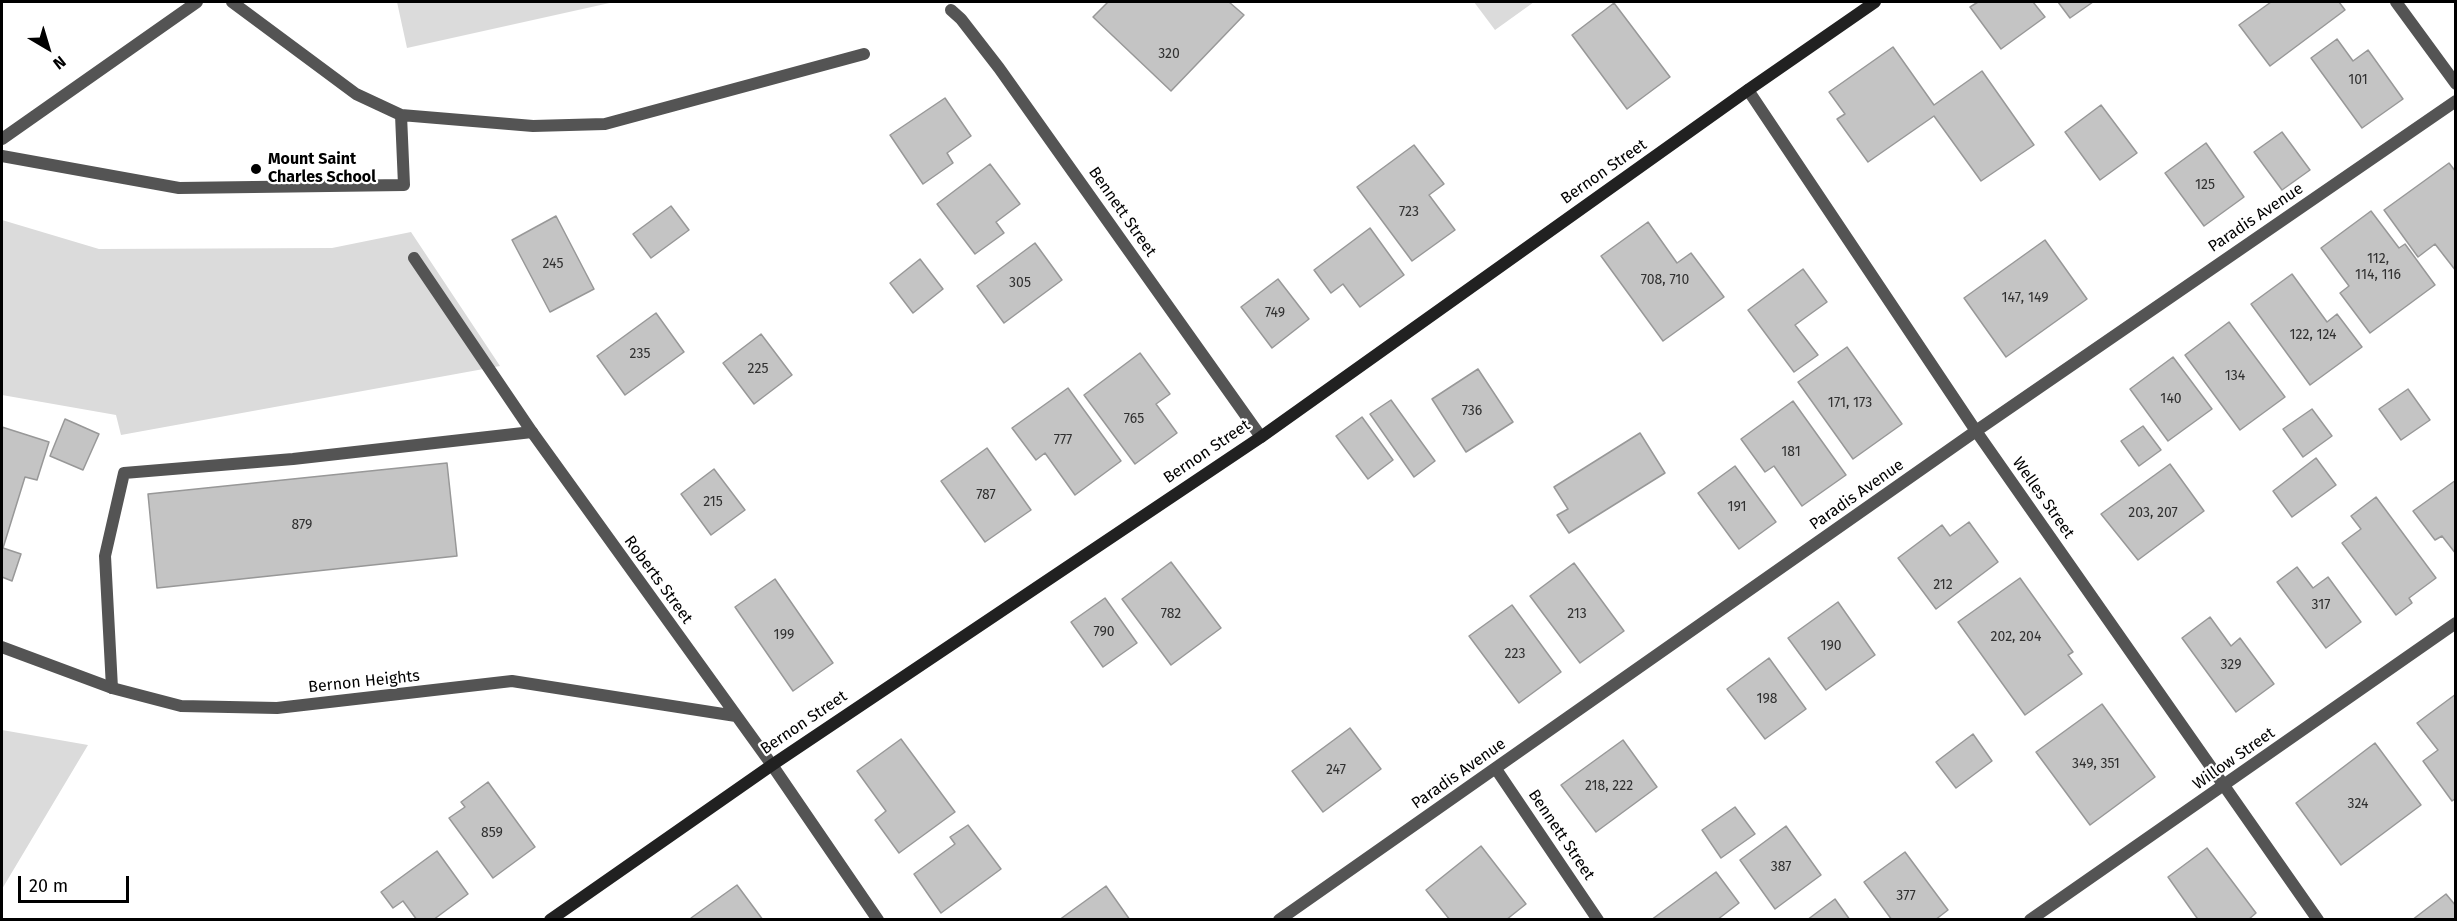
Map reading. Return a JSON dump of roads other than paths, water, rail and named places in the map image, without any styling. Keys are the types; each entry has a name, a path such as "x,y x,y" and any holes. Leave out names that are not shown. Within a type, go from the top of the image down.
{"street":[{"path":"2,139 197,2"},
{"path":"232,2 356,94 401,115 533,126 605,124 864,54"},
{"name":"Bernon Street","path":"550,920 772,765 1261,437 1875,2"},
{"path":"2396,2 2456,84"},
{"name":"Bennett Street","path":"951,10 961,19 999,68 1261,437"},
{"name":"Welles Street","path":"1748,90 1976,431 2318,920"},
{"name":"Paradis Avenue","path":"1280,920 1976,431 2456,102"},
{"path":"2,156 179,188 405,185 401,115"},
{"name":"Roberts Street","path":"414,258 532,432 772,765 878,920"},
{"path":"112,688 105,556 124,473 292,459 532,432"},
{"name":"Willow Street","path":"2030,920 2456,623"},
{"name":"Bernon Heights","path":"2,648 112,688 181,706 277,708 512,681 736,716"},
{"name":"Bennett Street","path":"1496,769 1598,920"}],"place":[{"name":"Mount Saint Charles School","path":"256,169"}]}
